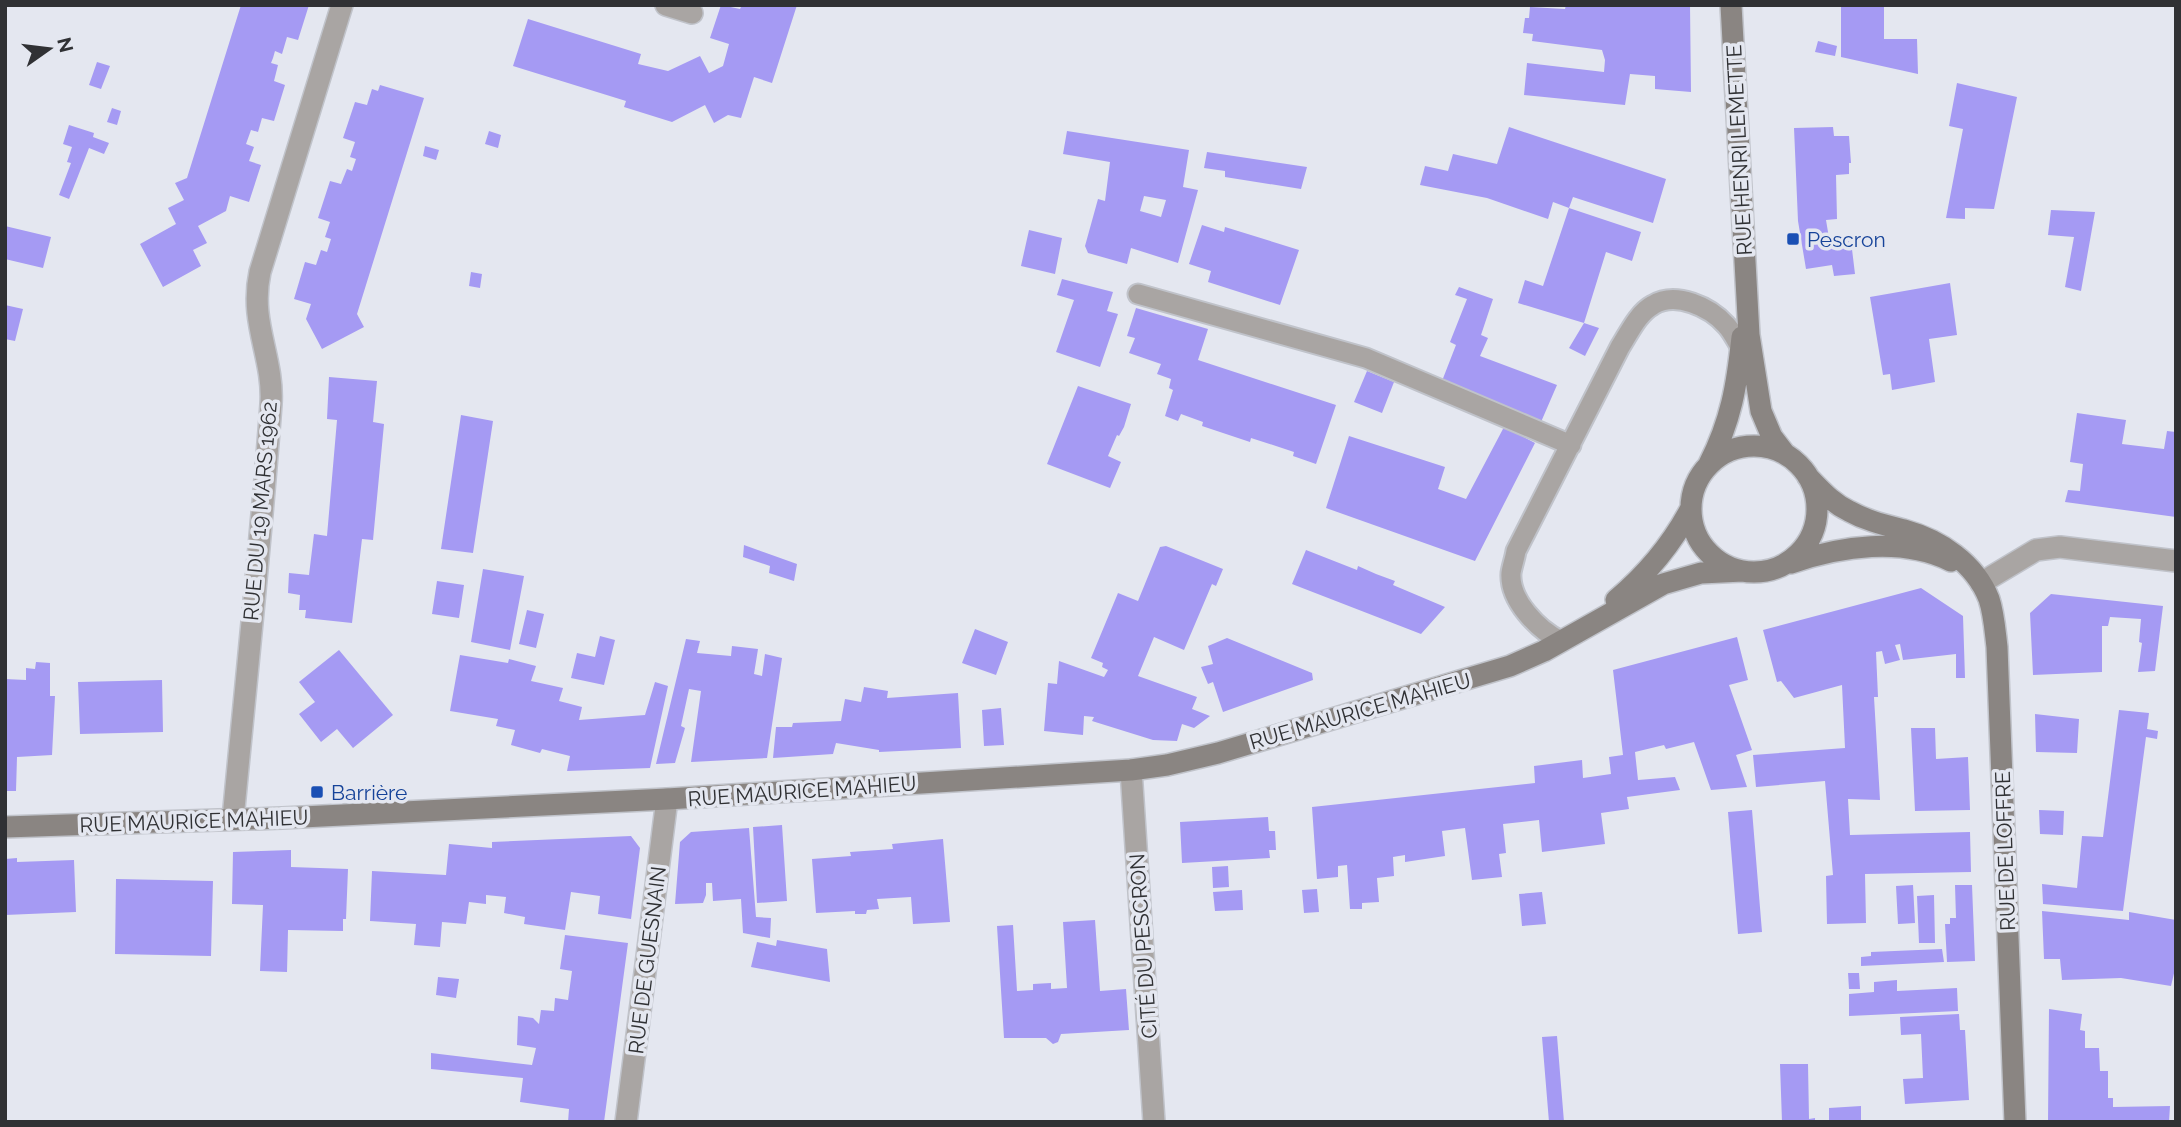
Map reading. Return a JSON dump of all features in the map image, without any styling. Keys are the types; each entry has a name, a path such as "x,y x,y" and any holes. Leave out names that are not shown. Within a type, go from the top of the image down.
{"street":[{"name":"RUE DU 19 MARS 1962","path":"233,819 271,400 256,310 256,292 342,5"},
{"path":"666,5 692,13"},
{"name":"RUE HENRI LEMETTE","path":"1731,5 1749,335 1761,411 1772,437 1785,454"},
{"name":"RUE HENRI LEMETTE","path":"1707,466 1727,424 1741,348 1745,294"},
{"path":"1780,566 1799,553 1816,522 1816,498 1808,477 1794,460 1766,447 1744,446 1724,453 1707,466 1695,485 1691,508 1695,533 1709,554 1743,571 1756,572 1780,566 1824,552 1885,547 1949,560 1981,583 2036,551 2060,547 2176,561"},
{"name":"RUE DE LOFFRE","path":"1808,477 1830,499 1847,511 1869,521 1906,530 1940,543 1981,583 1989,601 1997,647 2015,1122"},
{"name":"RUE MAURICE MAHIEU","path":"1568,637 1619,598 1658,559 1676,537 1691,508"},
{"name":"RUE MAURICE MAHIEU","path":"5,827 667,799 1167,765 1218,753 1488,673 1527,659 1648,591 1674,580 1701,573 1743,571"},
{"name":"CITÉ DU PESCRON","path":"1131,769 1154,1122"},
{"name":"RUE DE GUESNAIN","path":"626,1122 667,799"}],"lane":[{"path":"1138,294 1366,358 1571,445"},
{"path":"1568,637 1550,636 1526,611 1514,590 1511,574 1517,551 1620,347 1639,317 1653,305 1669,300 1690,303 1711,311 1728,326 1741,348"}],"building":[{"path":"241,5 309,5 298,40 287,37 282,54 275,51 271,63 278,65 274,81 285,85 274,121 262,118 258,132 251,130 246,144 254,147 249,161 261,165 249,202 230,196 226,211 198,226 207,243 193,250 201,266 163,287 140,244 176,224 168,208 184,200 175,183 187,178"},
{"path":"721,5 740,9 742,5 797,5 772,83 754,77 741,118 728,115 714,123 705,105 672,122 624,107 626,101 513,66 528,19 641,54 638,64 668,71 700,56 709,73 723,66 729,44 710,38"},
{"path":"1566,5 1690,5 1691,92 1655,89 1655,76 1630,74 1625,105 1524,95 1527,63 1604,72 1602,50 1532,41 1533,34 1523,33 1530,7 1565,9"},
{"path":"1841,5 1884,5 1884,39 1917,39 1918,74 1841,57"},
{"path":"1818,41 1837,46 1835,56 1815,52"},
{"path":"97,62 110,66 101,89 89,85"},
{"path":"1957,83 2017,97 1994,209 1965,208 1965,219 1946,218 1963,129 1949,126"},
{"path":"380,85 424,98 357,314 364,327 322,349 306,319 311,304 294,299 305,262 316,265 321,250 327,252 331,239 325,237 330,222 318,218 330,181 341,184 347,169 352,171 356,159 350,157 355,142 343,138 355,102 367,105 372,89 378,91"},
{"path":"112,108 121,111 117,125 107,122"},
{"path":"69,125 94,133 93,137 109,143 104,154 89,148 69,199 59,195 71,163 67,162 72,147 63,144"},
{"path":"1509,127 1666,179 1653,223 1573,197 1569,208 1553,202 1548,219 1487,198 1420,185 1425,166 1448,171 1453,154 1497,164"},
{"path":"1833,127 1834,136 1849,136 1851,163 1849,174 1836,175 1837,219 1826,220 1830,244 1851,241 1855,274 1834,276 1832,265 1806,269 1798,221 1794,128"},
{"path":"489,131 501,135 498,148 485,144"},
{"path":"1067,131 1189,150 1183,187 1198,190 1178,263 1131,248 1127,264 1088,253 1085,246 1098,199 1105,201 1110,162 1063,154","holes":["1144,196 1166,200 1161,217 1140,211"]},
{"path":"425,146 439,150 436,160 423,156"},
{"path":"1207,152 1307,167 1301,189 1225,177 1225,171 1204,168"},
{"path":"1569,208 1641,232 1632,261 1606,252 1584,323 1518,303 1525,280 1543,286"},
{"path":"2051,210 2095,212 2081,291 2065,287 2074,237 2048,235"},
{"path":"1202,225 1224,232 1225,227 1299,250 1280,305 1208,282 1211,271 1189,264"},
{"path":"5,226 51,237 43,268 5,259"},
{"path":"1029,230 1062,238 1055,274 1021,266"},
{"path":"471,272 482,274 480,288 469,286"},
{"path":"1062,279 1113,292 1107,311 1118,314 1100,367 1056,352 1074,300 1057,295"},
{"path":"1950,283 1957,335 1929,339 1935,382 1892,390 1890,374 1883,375 1870,297"},
{"path":"1459,287 1493,299 1481,335 1488,338 1480,356 1557,385 1541,422 1442,381 1456,345 1450,342 1467,299 1455,295"},
{"path":"5,305 23,309 15,341 5,339"},
{"path":"1136,308 1208,329 1198,360 1336,405 1316,464 1293,456 1294,452 1251,438 1250,442 1202,426 1203,422 1181,414 1178,421 1165,416 1173,390 1169,388 1171,379 1157,374 1161,364 1129,353 1135,338 1127,336"},
{"path":"1584,323 1599,328 1585,356 1569,348"},
{"path":"1367,371 1394,382 1382,413 1354,402"},
{"path":"329,377 377,381 373,422 384,424 373,540 362,539 352,623 305,618 306,610 299,610 300,595 288,593 289,573 309,575 314,534 327,536 337,420 327,419"},
{"path":"1078,386 1131,404 1124,427 1119,436 1117,435 1108,456 1121,462 1110,488 1047,464"},
{"path":"2077,413 2126,420 2122,444 2164,449 2167,431 2176,432 2176,517 2065,502 2068,490 2080,491 2083,464 2070,462"},
{"path":"461,415 493,421 473,553 441,549"},
{"path":"1504,427 1535,443 1475,561 1326,508 1349,436 1445,467 1438,489 1466,499"},
{"path":"744,545 797,564 794,581 769,573 770,566 743,557"},
{"path":"1166,546 1223,569 1216,586 1212,584 1184,650 1154,637 1138,676 1197,697 1192,709 1210,716 1194,728 1182,724 1177,741 1153,740 1092,721 1094,717 1084,716 1083,735 1044,731 1048,683 1057,684 1059,661 1104,677 1108,670 1102,667 1103,663 1091,658 1118,593 1138,601 1160,547"},
{"path":"1306,550 1357,570 1358,566 1395,581 1393,585 1445,607 1421,634 1292,584"},
{"path":"483,569 524,576 510,650 471,642"},
{"path":"437,581 464,585 459,618 432,614"},
{"path":"1921,588 1963,616 1965,678 1956,678 1956,654 1903,660 1900,644 1895,645 1900,660 1885,664 1882,651 1876,652 1878,697 1874,697 1880,800 1848,799 1850,835 1970,832 1971,872 1865,874 1866,923 1827,924 1826,876 1833,875 1825,781 1756,787 1753,755 1845,748 1842,685 1794,698 1781,681 1777,682 1763,630"},
{"path":"2051,594 2163,606 2155,671 2138,672 2142,643 2139,642 2141,619 2110,617 2108,626 2102,626 2102,672 2033,675 2030,613"},
{"path":"527,610 544,614 536,648 519,644"},
{"path":"975,629 1008,642 996,675 962,663"},
{"path":"600,636 615,640 604,685 571,678 577,653 595,657"},
{"path":"1737,637 1748,680 1729,685 1752,750 1736,755 1747,787 1711,790 1694,742 1666,749 1664,745 1635,752 1638,780 1675,777 1680,790 1627,797 1629,809 1601,813 1605,844 1542,852 1539,820 1503,824 1506,853 1499,854 1502,877 1472,880 1465,828 1442,831 1445,856 1405,862 1405,855 1393,857 1394,876 1377,878 1379,902 1362,903 1362,909 1350,909 1347,865 1338,866 1338,877 1317,879 1312,807 1535,783 1534,766 1582,760 1583,778 1611,774 1609,757 1623,755 1613,670"},
{"path":"1227,638 1312,673 1313,680 1223,712 1213,682 1208,684 1201,667 1213,664 1208,646"},
{"path":"686,639 700,641 697,653 731,656 732,646 758,649 754,674 762,676 765,654 782,658 767,758 691,762 701,691 689,689 681,726 685,728 675,763 656,764"},
{"path":"339,650 393,715 353,748 337,729 321,742 299,714 315,702 299,682"},
{"path":"460,655 508,663 509,659 536,666 531,681 563,688 559,701 582,707 579,720 645,715 655,682 668,686 650,768 567,771 570,756 542,749 540,753 511,745 515,730 496,726 498,719 450,711"},
{"path":"36,662 50,663 50,696 55,696 52,755 17,757 16,791 5,791 5,679 26,680 26,668 35,669"},
{"path":"162,680 163,732 80,734 78,682"},
{"path":"864,687 888,691 887,698 958,693 961,748 879,752 836,743 833,754 773,758 776,727 792,727 793,723 841,721 845,699 861,702"},
{"path":"1001,708 1004,745 984,746 982,710"},
{"path":"2119,710 2149,713 2147,729 2158,731 2157,739 2146,737 2123,911 2043,904 2042,884 2077,888 2082,836 2103,837"},
{"path":"2035,714 2079,719 2077,753 2036,752"},
{"path":"1911,728 1935,728 1936,759 1968,757 1970,810 1915,811"},
{"path":"1752,810 1762,932 1738,934 1728,812"},
{"path":"2039,810 2064,811 2063,835 2040,834"},
{"path":"1268,817 1269,831 1275,831 1276,850 1269,850 1270,858 1182,863 1180,822"},
{"path":"782,825 787,901 757,903 753,827"},
{"path":"749,828 756,917 771,918 770,938 743,933 741,899 713,901 712,883 706,883 703,903 675,904 680,842 691,832"},
{"path":"631,836 640,848 631,919 598,914 600,896 571,892 565,930 524,924 525,917 504,913 506,897 486,895 486,904 469,902 466,924 442,922 440,947 414,945 416,924 370,921 372,871 446,875 449,844 492,848 492,842"},
{"path":"943,839 950,922 913,924 911,897 877,899 879,909 867,910 866,914 855,914 855,911 816,913 812,859 851,856 850,852 893,849 892,844"},
{"path":"291,850 291,867 348,869 343,931 288,930 287,972 260,971 263,905 232,904 233,852"},
{"path":"17,858 17,862 74,860 76,912 5,915 5,859"},
{"path":"1228,866 1229,887 1213,888 1212,867"},
{"path":"116,879 213,881 211,956 115,954"},
{"path":"1913,885 1915,923 1898,924 1896,886"},
{"path":"1955,885 1972,885 1975,961 1947,962 1945,924 1950,924 1950,918 1956,918"},
{"path":"1317,889 1319,912 1304,913 1302,890"},
{"path":"1242,890 1243,910 1215,911 1213,892"},
{"path":"1542,892 1546,924 1522,926 1519,894"},
{"path":"1934,895 1935,943 1919,943 1917,896"},
{"path":"2042,911 2129,920 2129,912 2176,920 2176,965 2171,986 2121,978 2062,980 2060,959 2044,959"},
{"path":"1095,920 1100,991 1126,989 1129,1030 1061,1034 1058,1042 1053,1044 1046,1038 1004,1038 997,926 1013,925 1017,991 1033,990 1033,984 1051,983 1051,989 1067,988 1063,922"},
{"path":"565,935 628,943 604,1122 568,1122 569,1109 520,1102 523,1078 431,1069 431,1053 532,1065 536,1048 517,1045 518,1016 533,1018 539,1024 541,1010 554,1011 555,998 568,1000 572,971 560,969"},
{"path":"777,940 827,949 830,982 751,967 757,942 776,946"},
{"path":"1942,949 1944,962 1861,966 1861,957 1871,956 1871,952"},
{"path":"1848,973 1859,973 1860,989 1849,989"},
{"path":"438,977 459,979 456,998 436,995"},
{"path":"1897,980 1897,991 1957,988 1958,1011 1849,1016 1849,994 1874,992 1874,982"},
{"path":"2049,1009 2082,1014 2080,1030 2085,1031 2085,1048 2099,1048 2100,1071 2108,1071 2108,1098 2113,1098 2113,1107 2170,1106 2169,1122 2048,1122"},
{"path":"1959,1014 1960,1030 1965,1030 1969,1100 1905,1104 1903,1079 1923,1078 1921,1034 1901,1035 1900,1017"},
{"path":"1557,1036 1564,1122 1549,1122 1542,1037"},
{"path":"1780,1064 1808,1064 1809,1119 1815,1118 1815,1122 1782,1122"},
{"path":"1861,1106 1861,1122 1829,1122 1829,1108"}],"place":[{"name":"Pescron","path":"1793,239"},
{"name":"Barrière","path":"317,792"}]}
